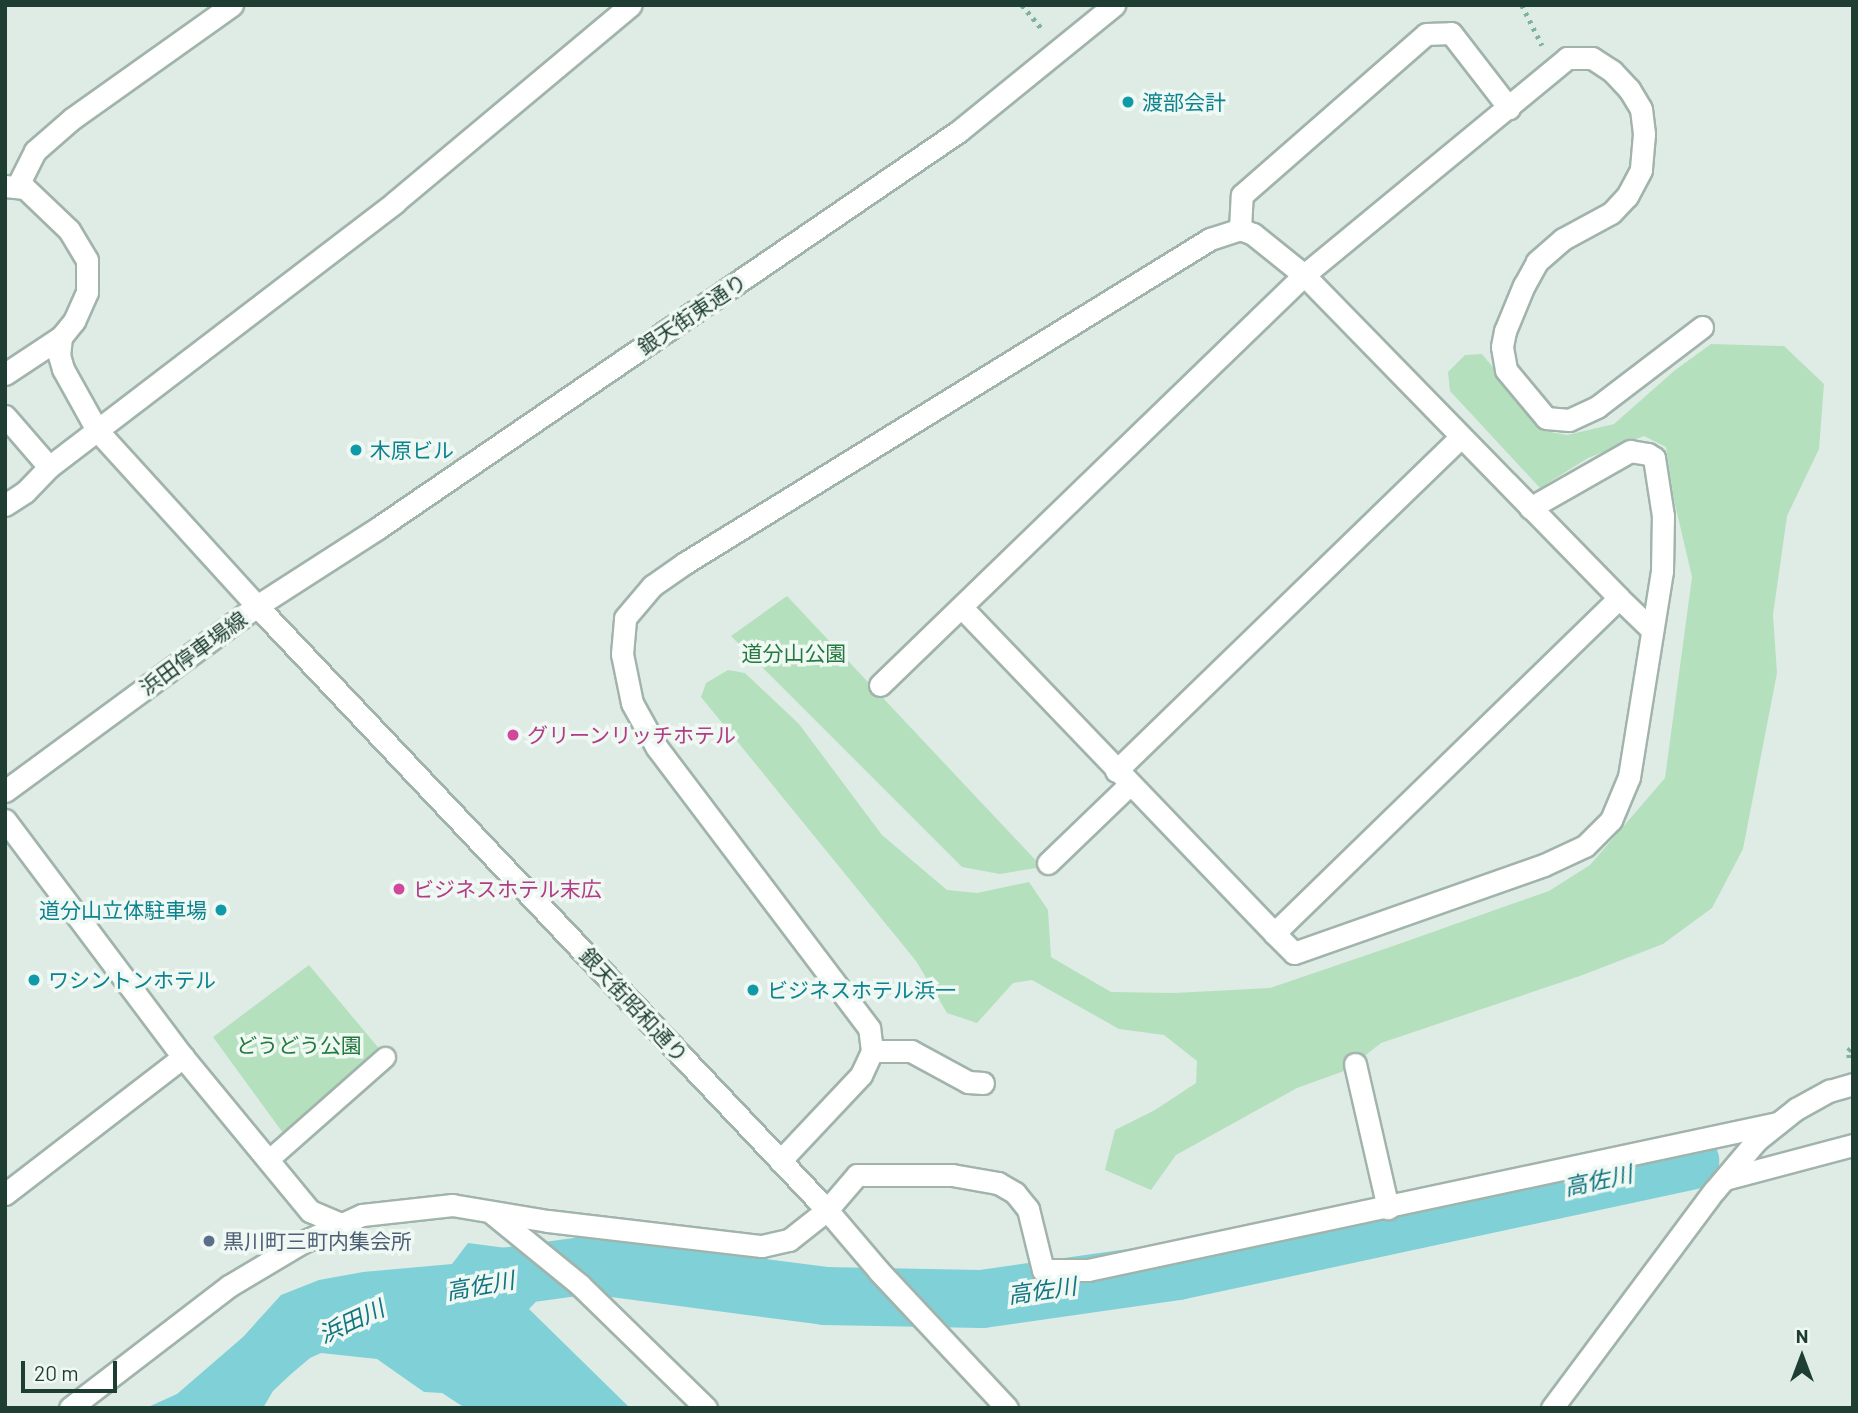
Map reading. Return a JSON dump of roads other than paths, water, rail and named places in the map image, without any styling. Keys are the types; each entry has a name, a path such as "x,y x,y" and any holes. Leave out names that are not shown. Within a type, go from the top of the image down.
{"street":[{"path":"5,374 61,337 74,321 87,292 87,260 69,230 25,188 11,186 35,151 73,118 232,5"},
{"path":"5,505 25,492 49,467 395,202 631,5"},
{"name":"銀天街東通り","path":"257,606 378,528 959,131 1114,5"},
{"path":"1240,229 1242,195 1426,34 1451,33 1508,108"},
{"path":"880,685 1304,275 1567,58 1592,58 1612,71 1629,89 1641,109 1644,134 1641,170 1627,196 1611,213 1563,239 1537,262 1524,285 1506,331 1502,347 1506,370 1546,418 1569,420 1597,407 1702,327"},
{"path":"780,1161 860,1075 872,1051 869,1028 657,748 632,703 622,654 625,618 652,586 685,563 1210,239 1240,229 1253,234 1304,275 1460,438 1652,630"},
{"name":"浜田停車場線","path":"5,791 257,606 97,430 63,369 60,355 61,337"},
{"path":"5,416 49,467"},
{"path":"1048,863 1123,778 1460,438"},
{"path":"962,608 1294,953 1544,865 1585,846 1611,820 1625,789 1662,570 1663,516 1654,458 1648,454 1630,452 1530,508"},
{"path":"1274,933 1619,598"},
{"name":"銀天街昭和通り","path":"257,606 827,1210 879,1271 1007,1408"},
{"path":"5,820 183,1057 310,1211 338,1223"},
{"path":"872,1051 911,1051 968,1082 983,1083"},
{"path":"5,1194 183,1057"},
{"path":"1354,1064 1388,1208"},
{"path":"1552,1408 1757,1140 1778,1123 1829,1091 1853,1084"},
{"path":"70,1408 229,1286 338,1223 362,1214 452,1205 491,1213 762,1245 789,1240 827,1210 858,1175 953,1174 998,1182 1015,1193 1028,1209 1043,1270 1088,1270 1388,1208 1687,1140 1778,1123"},
{"path":"1725,1179 1853,1145"},
{"path":"491,1213 580,1284 706,1408"}],"lane":[{"path":"268,1160 384,1057"}],"water":[{"name":"浜田川","path":"468,1243 567,1256 591,1273 577,1271 562,1275 529,1309 630,1408 465,1408 442,1393 424,1392 377,1359 321,1353 310,1358 273,1391 263,1408 146,1408 177,1394 243,1337 281,1295 319,1280 363,1272 452,1264"}],"waterway":[{"name":"高佐川","path":"503,1277 590,1265 824,1296 982,1299 1178,1271 1690,1161"}],"place":[{"name":"渡部会計","path":"1128,102"},
{"name":"木原ビル","path":"356,450"},
{"name":"グリーンリッチホテル","path":"513,735"},
{"name":"ビジネスホテル末広","path":"399,889"},
{"name":"道分山立体駐車場","path":"221,910"},
{"name":"ワシントンホテル","path":"34,980"},
{"name":"ビジネスホテル浜一","path":"753,990"},
{"name":"黒川町三町内集会所","path":"209,1241"}],"park label":[{"name":"道分山公園","path":"794,653"},
{"name":"どうどう公園","path":"299,1045"}]}
